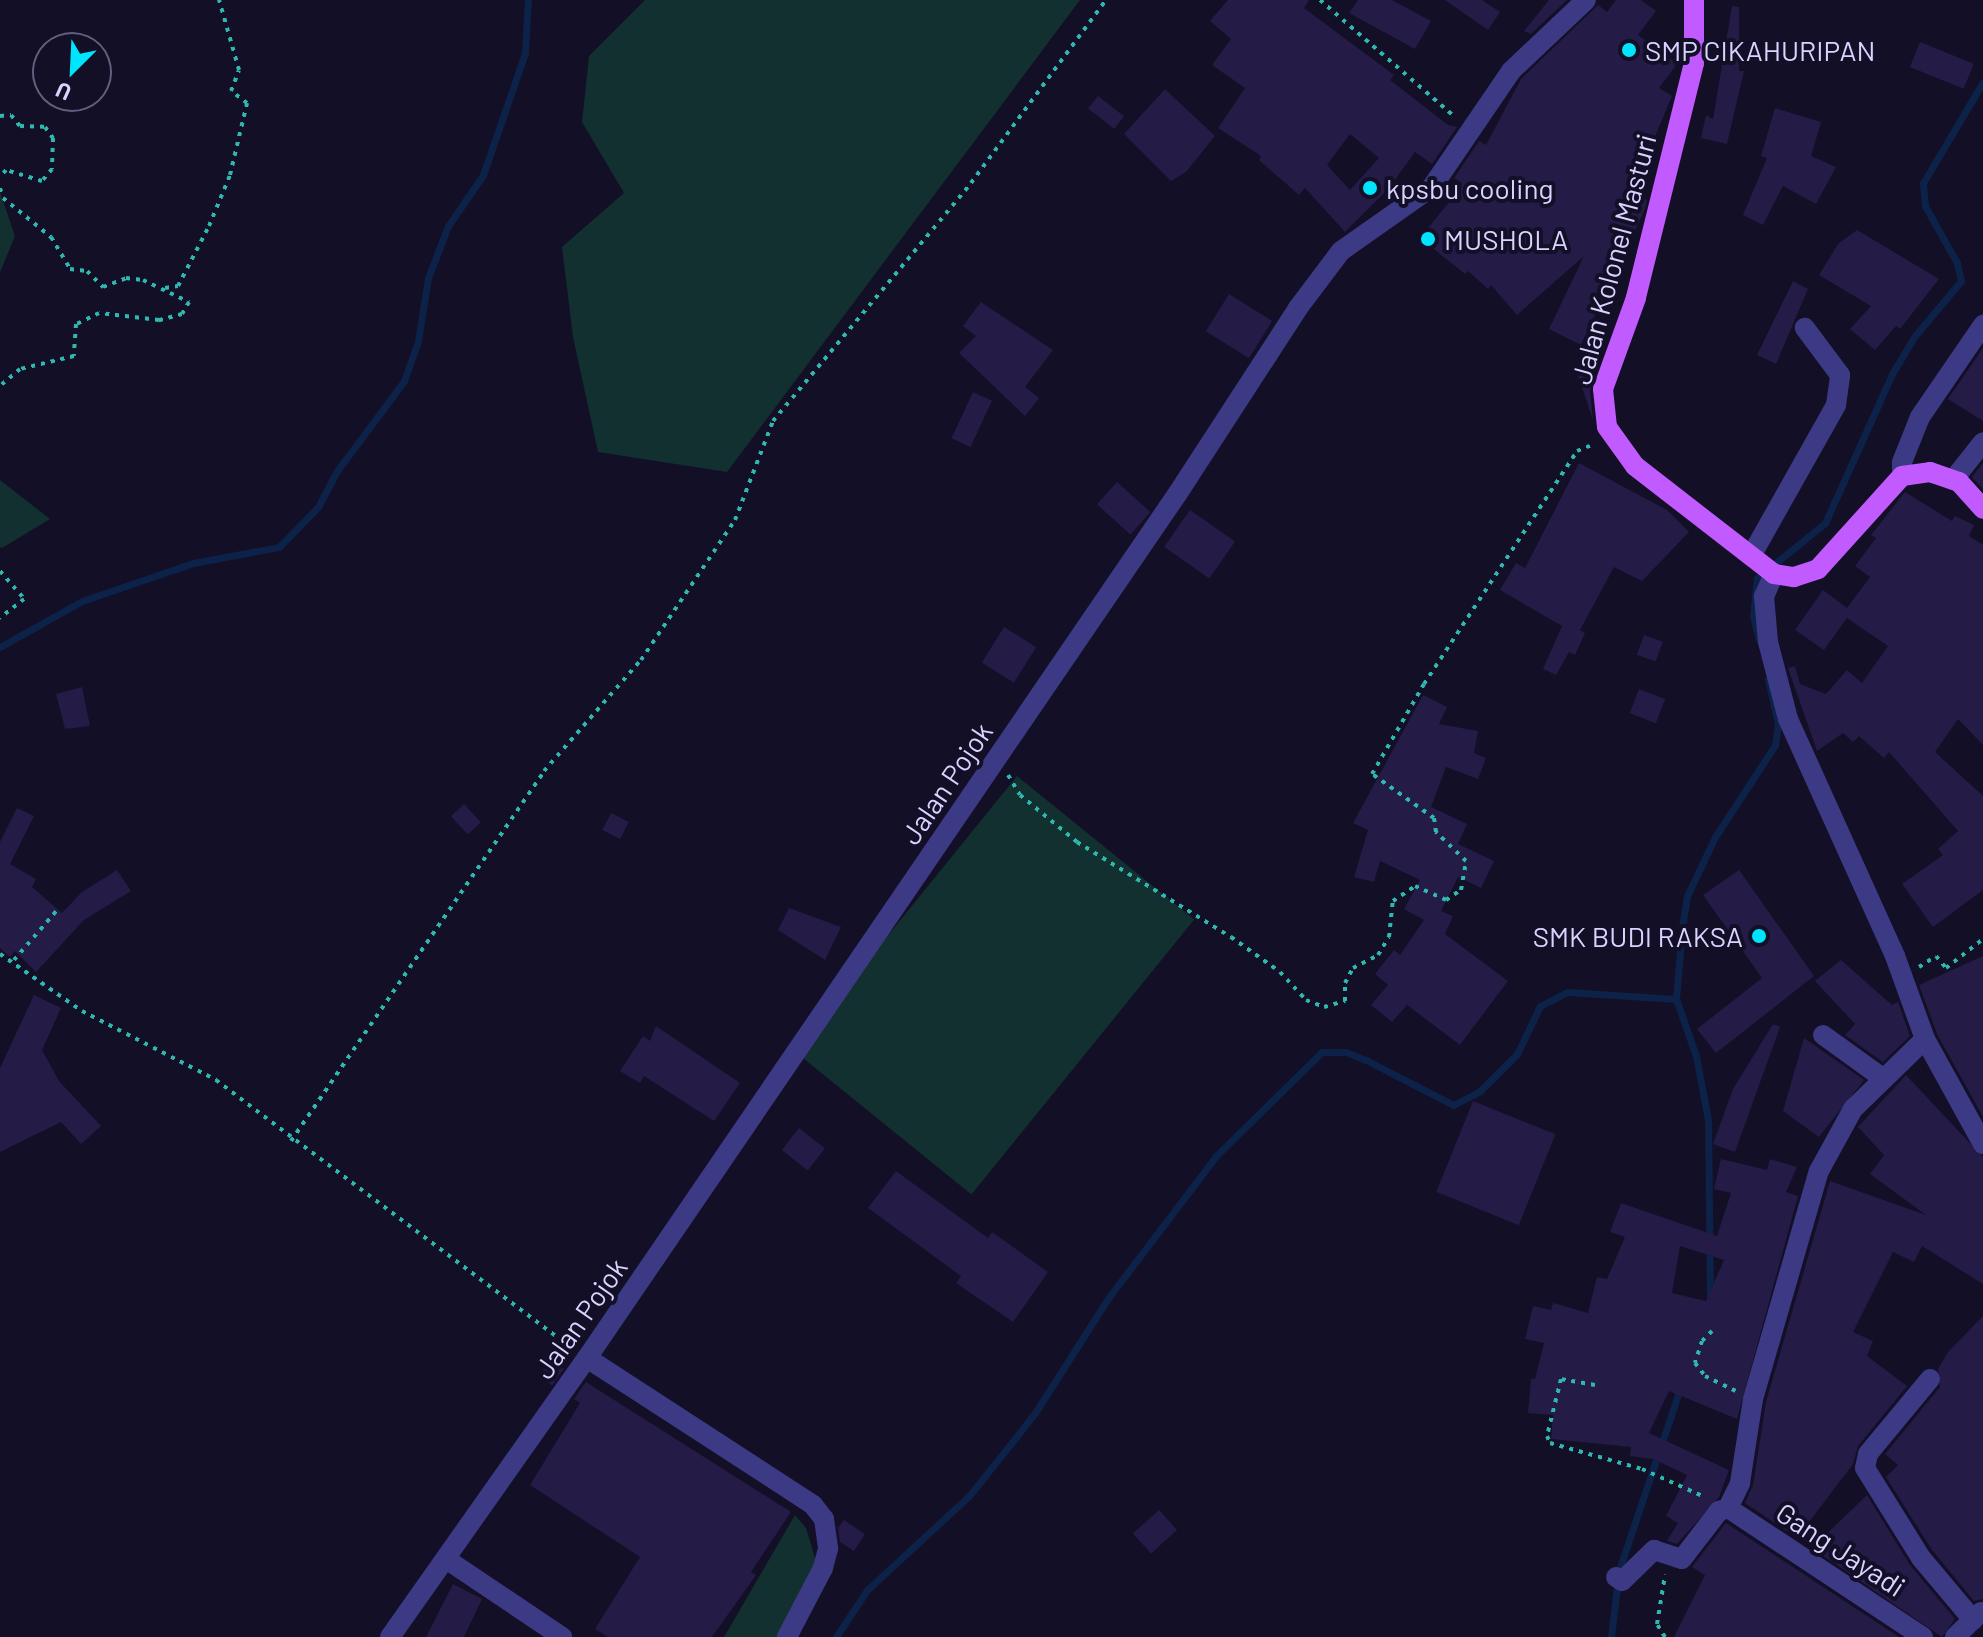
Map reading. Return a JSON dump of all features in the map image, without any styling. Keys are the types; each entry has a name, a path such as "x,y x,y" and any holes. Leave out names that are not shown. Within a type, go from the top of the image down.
{"main road":[{"name":"Jalan Kolonel Masturi","path":"1694,0 1694,63 1636,298 1603,389 1607,427 1635,466 1774,574"},
{"path":"1774,574 1794,577 1818,569 1902,476 1930,472 1953,480 1983,509"}],"street":[{"name":"Jalan Pojok","path":"390,1637 587,1358 1319,279 1355,239 1432,187 1511,71 1586,0"},
{"path":"1902,476 1902,462 1920,417 1983,325"},
{"path":"1751,556 1836,405 1840,375 1805,328"},
{"path":"1953,480 1983,442"},
{"path":"1774,574 1764,596 1768,642 1788,719 1895,956 1925,1039 1983,1144"},
{"path":"1823,1035 1884,1079"},
{"path":"1616,1577 1622,1581 1654,1550 1682,1559 1719,1511 1728,1508 1740,1483 1753,1399 1819,1171 1853,1109 1925,1039"},
{"path":"587,1358 813,1505 824,1519 828,1549 823,1568 787,1637"},
{"path":"1930,1379 1868,1454 1865,1468 1921,1558 1978,1615 1955,1637"},
{"name":"Gang Jayadi","path":"1728,1508 1923,1637"},
{"path":"446,1559 562,1637"}],"path":[{"path":"165,288 178,286 209,226 230,175 247,103 231,91 239,70 219,0"},
{"path":"291,1141 544,771 641,660 735,520 773,421 971,183 1106,0"},
{"path":"1320,0 1471,128"},
{"path":"0,116 11,115 20,126 45,127 53,138 52,169 42,181 6,170 0,177"},
{"path":"0,188 3,198 51,237 70,269 87,271 103,287 126,278 165,288 189,302 182,314 159,320 99,313 76,324 74,356 20,369 0,386"},
{"path":"997,757 1020,795 1077,842 1231,937 1280,972 1306,1000 1324,1007 1345,1001 1345,983 1353,968 1378,955 1389,937 1393,901 1415,886 1446,900 1461,890 1466,861 1436,832 1434,818 1372,774 1424,684 1577,451 1601,441 1607,427"},
{"path":"0,571 24,599 0,618"},
{"path":"14,960 58,909"},
{"path":"1895,956 1915,967 1936,956 1946,968 1983,939"},
{"path":"0,954 14,960 82,1011 216,1080 291,1141 587,1358"},
{"path":"1712,1331 1699,1349 1699,1371 1753,1399"},
{"path":"1595,1385 1561,1379 1547,1436 1550,1443 1642,1469 1728,1508"},
{"path":"1665,1637 1657,1624 1661,1585 1672,1557"}],"green space":[{"path":"645,0 1080,0 727,472 598,452 573,337 562,247 624,193 582,122 589,56"},
{"path":"0,192 15,236 0,272"},
{"path":"0,480 50,519 2,548 0,547"},
{"path":"1017,776 1194,919 971,1195 794,1051"},
{"path":"795,1515 806,1528 818,1568 778,1637 724,1637"}],"building":[{"path":"1228,0 1309,0 1304,8 1394,75 1390,80 1448,125 1457,127 1432,164 1415,152 1389,188 1345,232 1305,188 1299,195 1259,160 1261,156 1218,128 1245,88 1212,65 1231,39 1210,21","holes":["1350,134 1379,158 1350,190 1327,165"]},
{"path":"1358,0 1392,0 1431,21 1415,49 1349,13"},
{"path":"1445,0 1482,0 1500,12 1488,30"},
{"path":"1549,0 1567,0 1531,34 1524,31"},
{"path":"1616,0 1641,0 1656,11 1638,35 1677,64 1659,88 1672,96 1646,158 1653,172 1626,185 1647,200 1645,209 1581,345 1549,329 1584,256 1517,315 1491,285 1488,289 1468,271 1465,274 1420,238 1454,196 1462,183 1454,178 1479,141 1486,145 1521,79 1598,5 1607,12"},
{"path":"1732,6 1739,7 1739,71 1744,71 1727,144 1701,138 1706,115 1713,119"},
{"path":"1920,42 1974,64 1964,89 1910,67"},
{"path":"1165,89 1215,136 1186,172 1171,181 1124,134"},
{"path":"1098,96 1124,116 1114,129 1088,109"},
{"path":"1775,108 1821,122 1811,156 1836,167 1816,204 1783,186 1763,225 1743,215 1767,158 1761,156"},
{"path":"1857,230 1939,279 1900,329 1896,326 1875,350 1850,329 1871,306 1819,275 1838,244"},
{"path":"1793,281 1808,289 1776,364 1757,355"},
{"path":"1229,294 1272,321 1249,358 1206,331"},
{"path":"981,302 1053,350 1025,387 1039,398 1025,416 959,353 976,336 963,326"},
{"path":"1983,348 1983,421 1948,399"},
{"path":"1576,369 1596,369 1590,390 1593,420"},
{"path":"973,392 992,401 970,447 951,438"},
{"path":"1579,463 1667,510 1689,532 1642,581 1614,567 1580,630 1585,633 1575,655 1569,652 1556,675 1543,669 1562,626 1500,590 1516,563 1525,568"},
{"path":"1983,463 1983,489 1972,477"},
{"path":"1117,482 1150,512 1130,534 1097,504"},
{"path":"1905,492 1952,521 1955,516 1974,525 1969,536 1983,545 1983,745 1958,719 1935,752 1983,796 1983,890 1933,927 1902,884 1943,855 1938,849 1958,831 1889,752 1884,758 1859,736 1853,742 1843,733 1817,751 1788,668 1795,666 1800,684 1826,694 1847,670 1862,683 1888,646 1847,618 1824,650 1795,630 1823,590 1847,608 1870,577 1855,566 1876,538 1871,535"},
{"path":"1190,510 1235,542 1209,578 1164,547"},
{"path":"1004,627 1036,647 1014,683 982,663"},
{"path":"1644,635 1663,642 1656,662 1637,655"},
{"path":"82,687 90,726 65,729 56,694"},
{"path":"1639,689 1665,699 1656,723 1630,713"},
{"path":"1423,695 1447,707 1439,724 1478,731 1474,753 1486,758 1478,779 1446,767 1431,807 1467,824 1458,844 1494,861 1481,888 1458,877 1441,911 1453,916 1445,934 1508,981 1460,1045 1407,1005 1392,1022 1371,1005 1388,985 1375,974 1394,950 1400,955 1424,920 1404,909 1420,880 1380,861 1374,882 1354,877 1368,830 1353,823"},
{"path":"464,804 481,822 468,835 451,816"},
{"path":"17,808 34,816 10,864 36,879 32,887 62,913 82,892 117,870 131,891 84,920 36,972 15,951 10,957 0,948 0,842"},
{"path":"611,813 629,822 620,839 602,830"},
{"name":"SMK BUDI RAKSA","path":"1739,870 1814,976 1716,1053 1697,1029 1762,978 1703,895"},
{"path":"789,908 841,927 825,960 778,930"},
{"path":"1983,956 1983,1117 1937,1034 1919,985"},
{"path":"1841,960 1892,1005 1898,1002 1910,1036 1883,1062 1845,1035 1855,1024 1815,981"},
{"path":"34,995 61,1008 42,1050 59,1081 101,1126 81,1144 61,1122 0,1152 0,1068"},
{"path":"1773,1024 1780,1027 1735,1152 1713,1144 1733,1089"},
{"path":"656,1026 740,1083 714,1121 644,1076 640,1083 620,1071 643,1036 650,1041"},
{"path":"1804,1038 1864,1080 1819,1137 1783,1111"},
{"path":"1906,1075 1983,1157 1983,1284 1922,1246 1914,1262 1893,1252 1853,1332 1873,1341 1867,1356 1907,1386 1858,1446 1853,1464 1797,1538 1745,1503 1753,1485 1766,1402 1830,1181 1926,1215 1870,1174 1884,1155 1858,1127"},
{"path":"1473,1101 1556,1134 1519,1225 1436,1192"},
{"path":"799,1128 825,1148 808,1170 782,1150"},
{"path":"1721,1159 1767,1170 1770,1159 1797,1167 1786,1192 1798,1196 1737,1419 1669,1391 1649,1433 1729,1470 1719,1497 1677,1544 1667,1541 1678,1523 1666,1516 1687,1475 1653,1459 1630,1456 1631,1447 1551,1439 1553,1415 1528,1413 1531,1379 1535,1379 1544,1343 1525,1339 1533,1306 1551,1310 1553,1303 1588,1313 1597,1277 1607,1279 1625,1237 1610,1232 1621,1203 1717,1236 1731,1193 1714,1189","holes":["1680,1246 1724,1260 1706,1301 1672,1293"]},
{"path":"896,1171 988,1238 992,1232 1048,1272 1013,1322 956,1283 961,1276 868,1208"},
{"path":"1983,1316 1983,1599 1974,1601 1932,1550 1886,1477 1898,1465 1885,1454 1940,1387 1938,1369 1948,1352"},
{"path":"551,1359 564,1368 552,1385 539,1376"},
{"path":"586,1382 791,1512 751,1572 756,1575 712,1637 608,1637 595,1629 640,1557 530,1485 580,1403 574,1399"},
{"path":"1867,1495 1910,1565 1955,1619 1942,1637 1812,1548"},
{"path":"1159,1510 1177,1530 1151,1553 1133,1533"},
{"path":"844,1520 865,1534 854,1551 840,1542 838,1528"},
{"path":"1726,1523 1899,1637 1674,1637 1705,1575 1692,1567"},
{"path":"453,1584 482,1599 464,1637 426,1637"}],"waterway":[{"path":"0,647 82,601 193,563 279,547 318,507 337,471 404,381 418,341 428,278 448,226 483,175 525,53 528,0"},
{"path":"1759,640 1753,616 1757,578 1825,523 1892,374 1914,337 1961,281 1957,263 1925,206 1923,183 1983,82"},
{"path":"1710,1303 1708,1120 1696,1056 1676,999 1682,928 1687,896 1715,837 1775,745 1778,724 1768,679"},
{"path":"836,1637 867,1590 969,1496 1035,1413 1109,1297 1216,1156 1322,1052 1346,1052 1366,1060 1453,1105 1480,1091 1517,1054 1540,1006 1568,992 1676,999"},
{"path":"1611,1637 1619,1570 1681,1386"}],"place":[{"name":"SMP CIKAHURIPAN","path":"1629,50"},
{"name":"kpsbu cooling","path":"1370,188"},
{"name":"MUSHOLA","path":"1428,239"},
{"name":"SMK BUDI RAKSA","path":"1759,936"}]}
